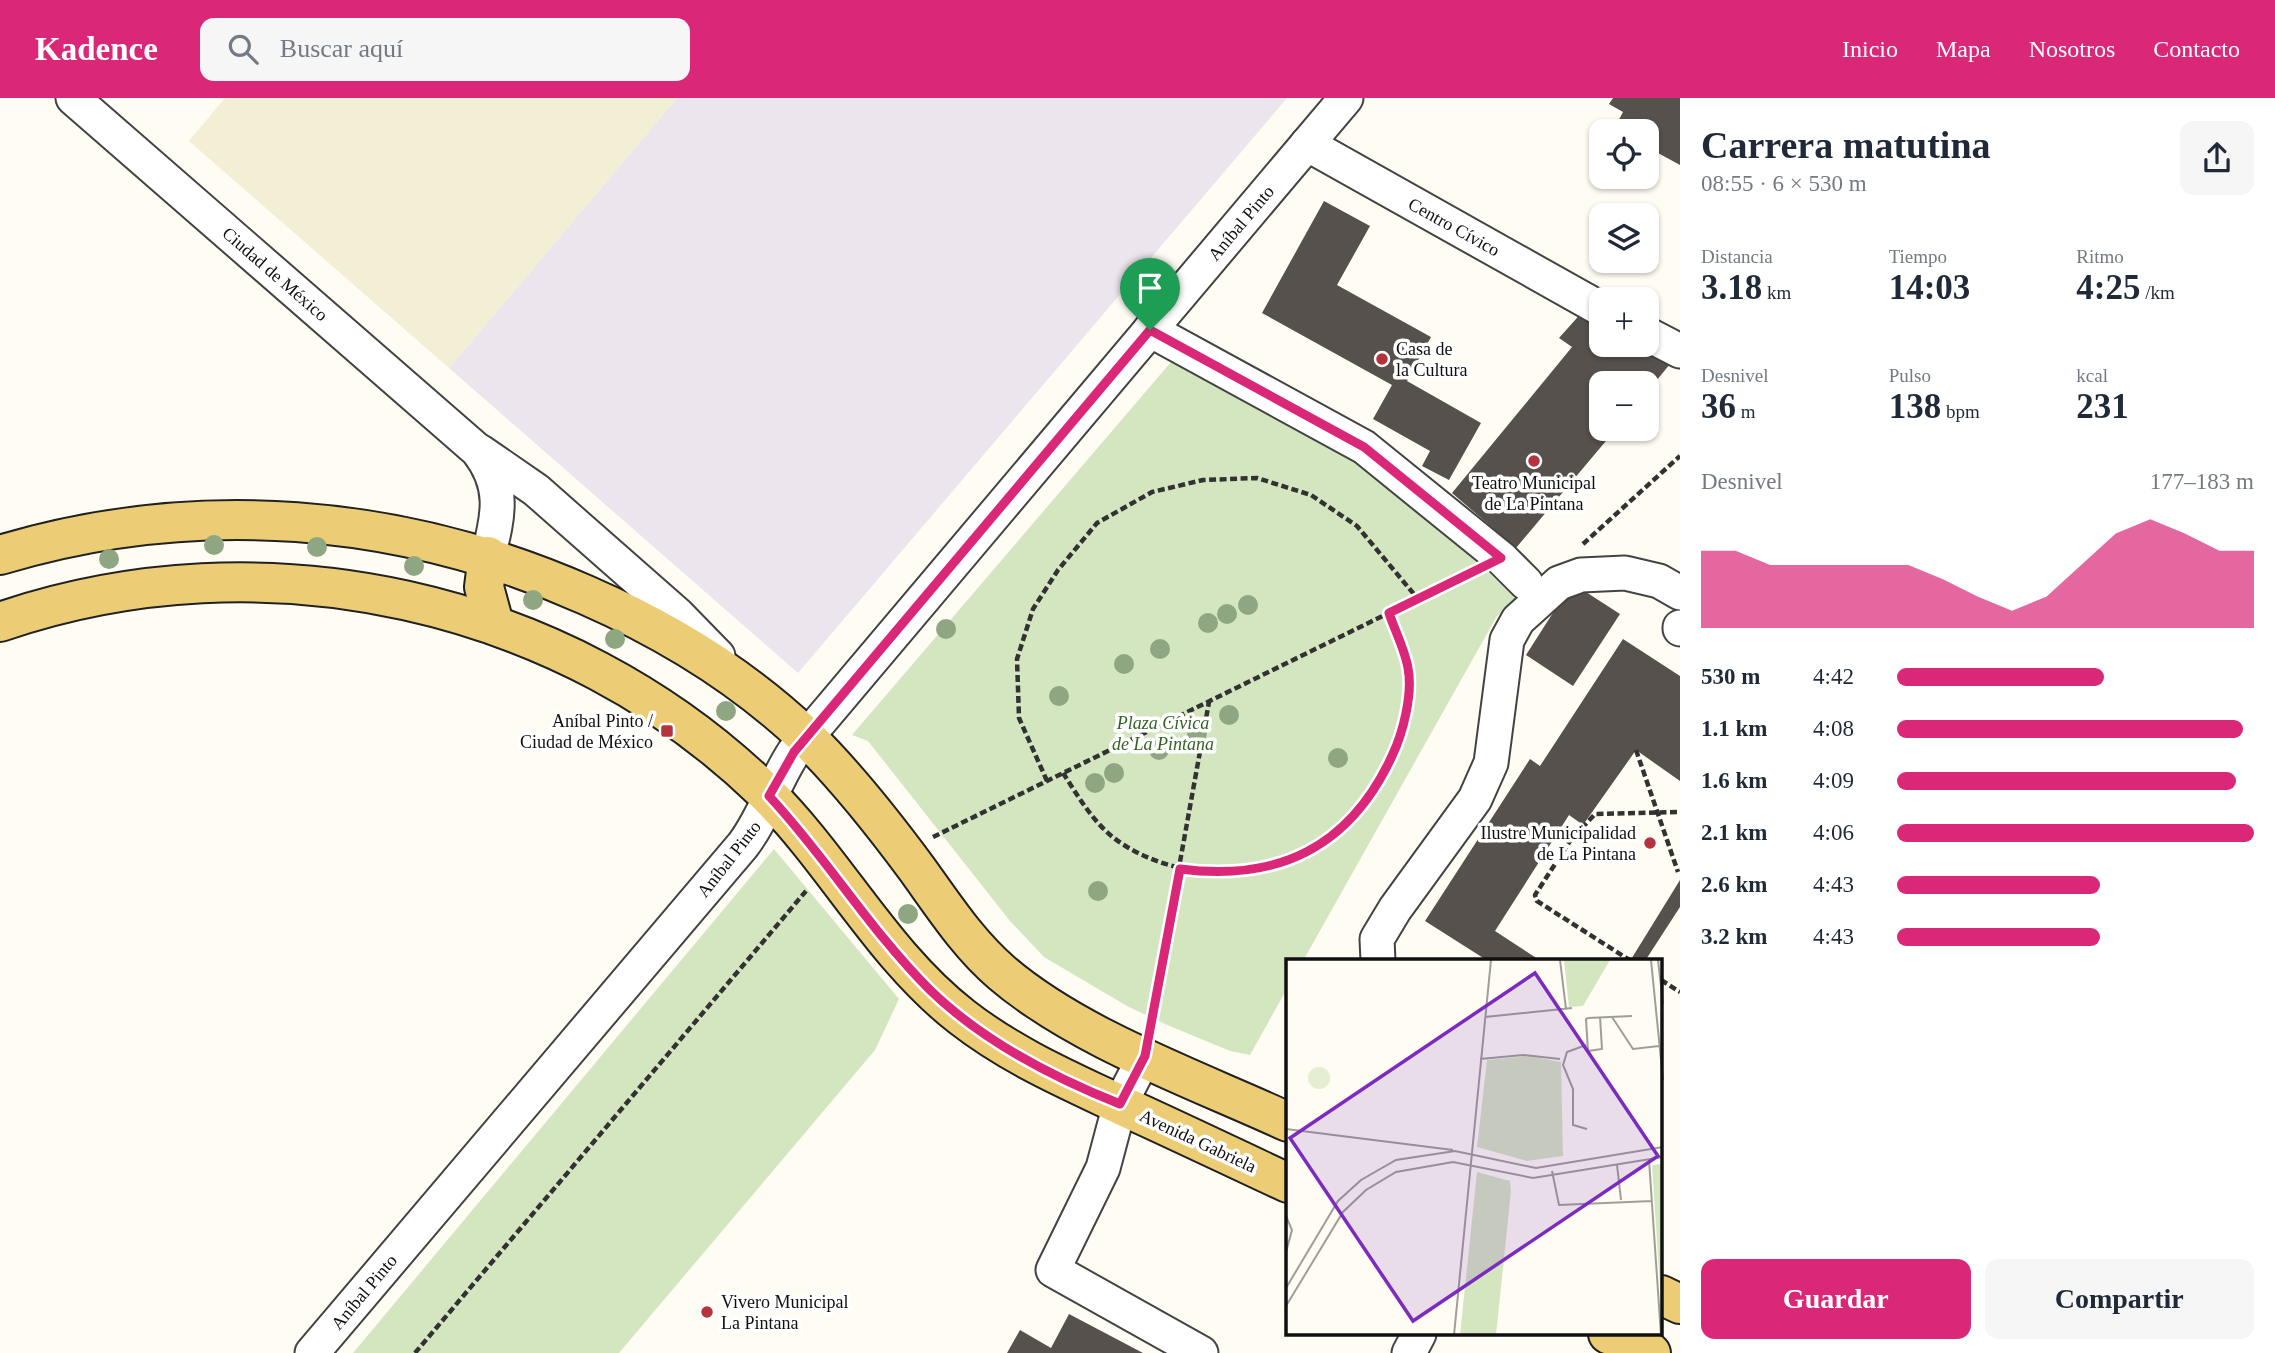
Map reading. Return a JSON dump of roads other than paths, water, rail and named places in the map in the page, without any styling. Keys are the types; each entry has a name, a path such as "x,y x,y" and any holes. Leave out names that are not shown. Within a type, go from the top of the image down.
{"main road":[{"path":"0,555 85,533 144,524 264,519 377,530 488,556 614,607 697,653 737,680 806,738 870,807 964,933 999,971 1065,1018 1286,1121"},
{"path":"488,556 484,587 494,624"},
{"name":"Avenida Gabriela","path":"0,622 104,595 195,583 294,583 379,594 494,624 574,658 643,697 732,761 769,796 913,971 959,1015 1023,1058 1286,1182"},
{"path":"1662,1295 1680,1304"}],"street":[{"name":"Ciudad de México","path":"74,98 477,450 536,490 711,648 737,680"},
{"name":"Aníbal Pinto","path":"312,1353 743,845 762,817 779,774 806,738 1346,98"},
{"name":"Centro Cívico","path":"1307,144 1589,302"},
{"path":"1150,330 1364,447 1501,558 1526,583"},
{"path":"1659,340 1680,351"},
{"name":"Ciudad de México","path":"477,450 486,461 498,487 498,523 488,556"},
{"path":"1378,959 1377,939 1395,909 1475,799 1491,763 1507,640 1518,620 1559,583 1581,575 1625,573 1658,581 1680,593"},
{"path":"1145,1056 1120,1104 1103,1168 1053,1270 1201,1353"},
{"path":"1409,1353 1418,1336"}],"place":[{"name":"Casa de la Cultura","path":"1382,359"},
{"name":"Teatro Municipal de La Pintana","path":"1534,461"},
{"name":"Aníbal Pinto / Ciudad de México","path":"667,731"},
{"name":"Ilustre Municipalidad de La Pintana","path":"1650,843"},
{"name":"Vivero Municipal La Pintana","path":"707,1312"}],"park label":[{"name":"Plaza Cívica de La Pintana","path":"1163,733"}]}
